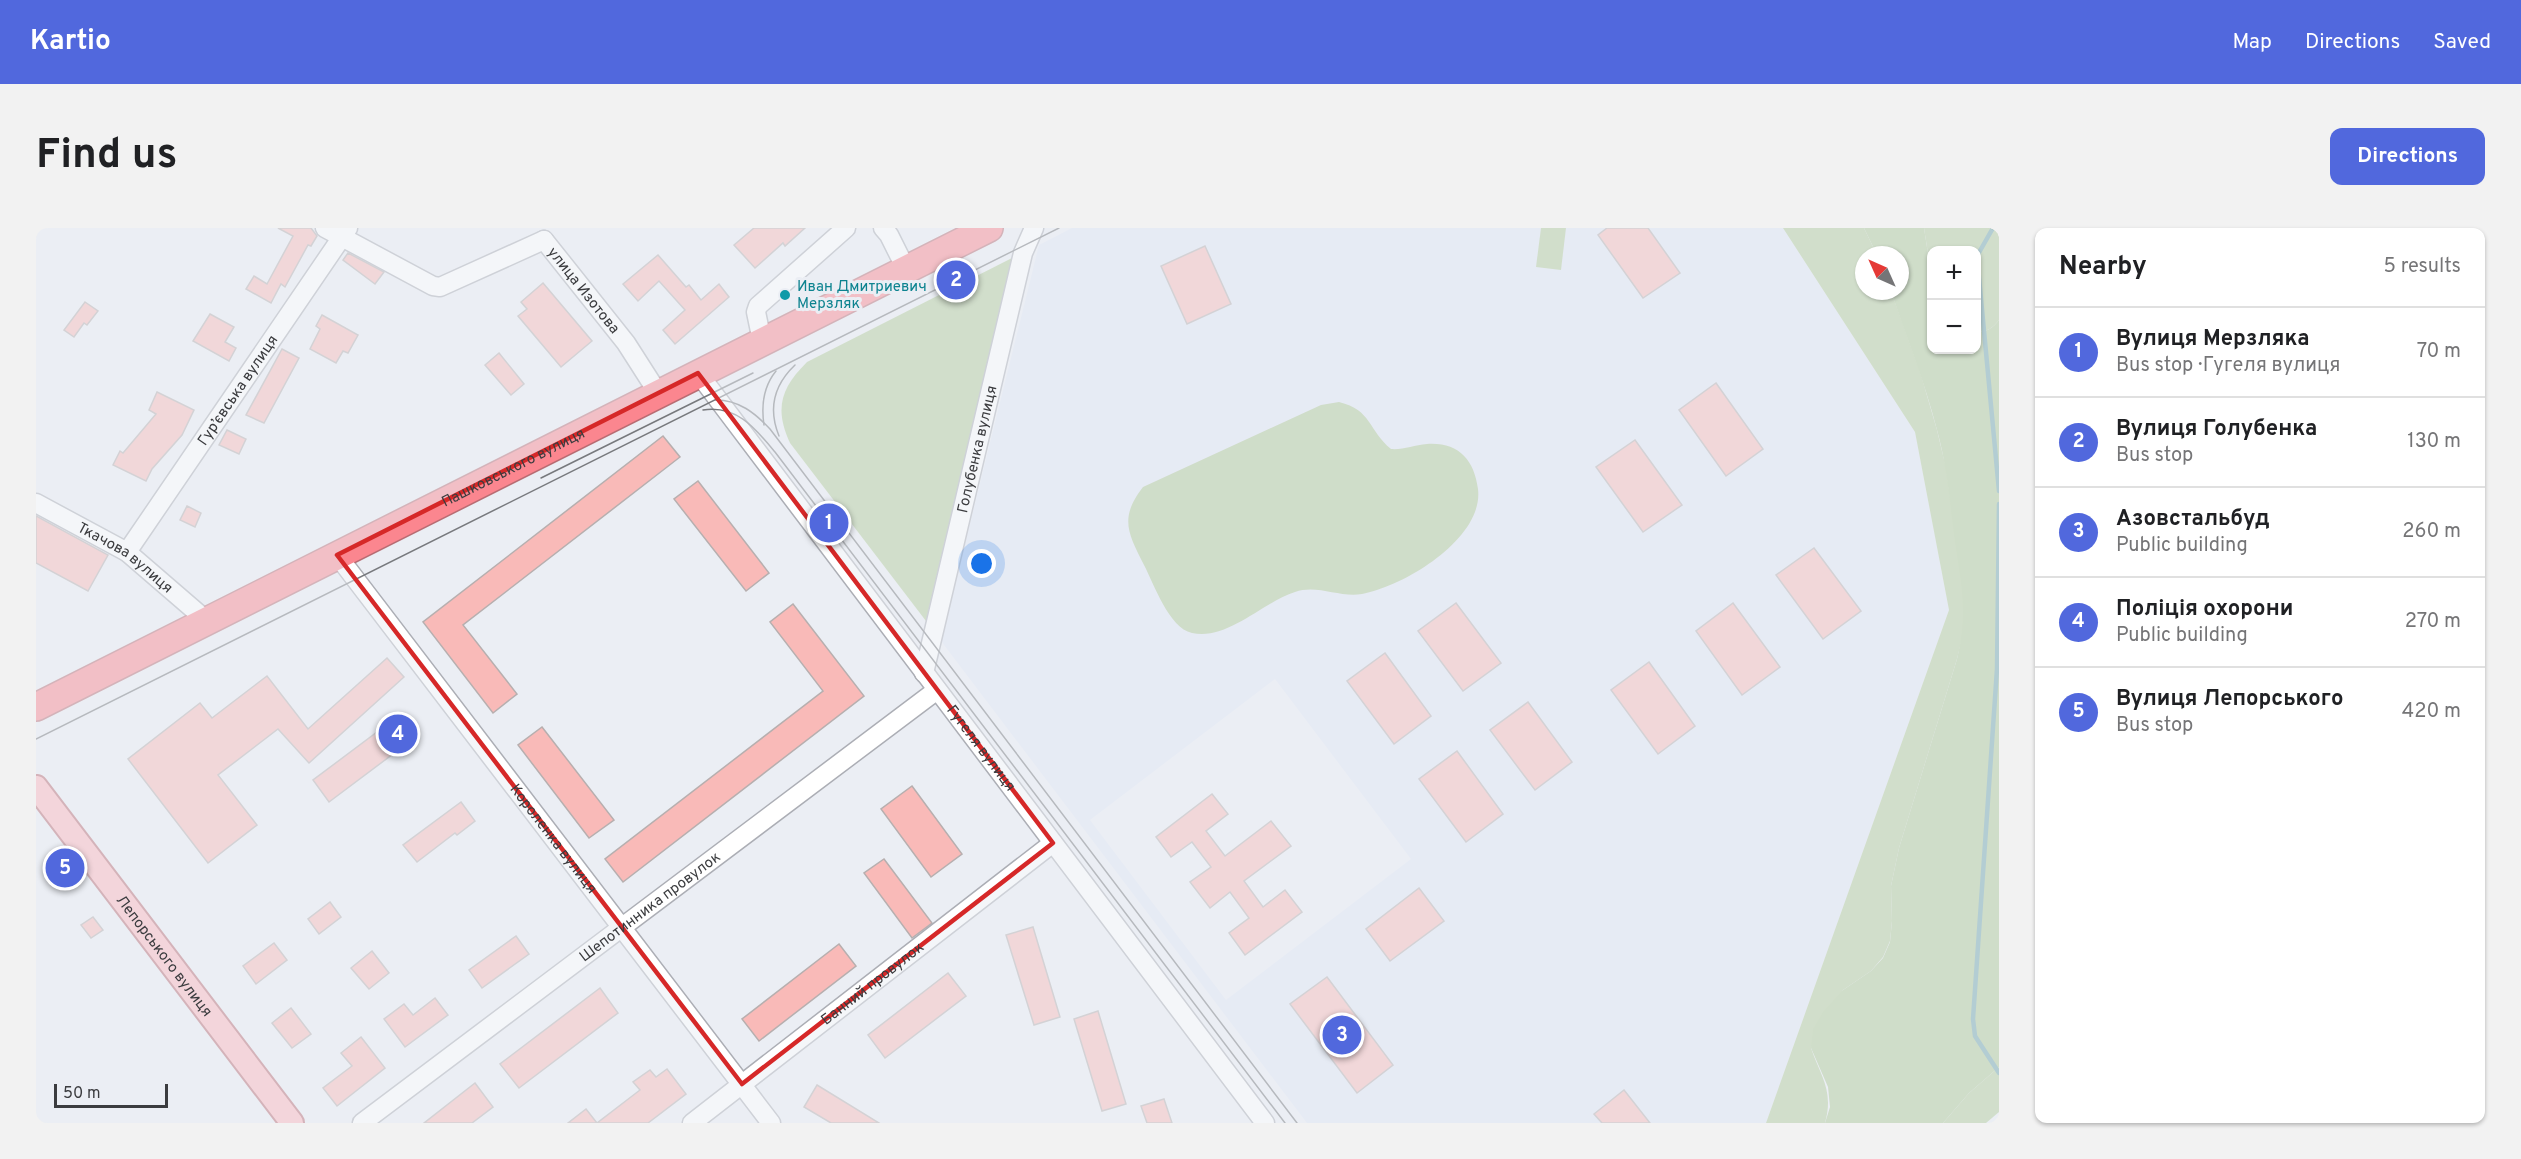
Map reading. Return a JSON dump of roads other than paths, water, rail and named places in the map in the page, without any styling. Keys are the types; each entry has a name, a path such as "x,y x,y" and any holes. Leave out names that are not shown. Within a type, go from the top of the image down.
{"highway":[{"name":"Пашковського вулиця","path":"36,707 989,228"}],"main road":[{"name":"Лепорського вулиця","path":"36,787 292,1123"}],"street":[{"name":"улица Изотова","path":"325,228 345,232 433,286 440,287 544,234 626,343 658,393"},
{"path":"762,341 756,312 758,306 846,228"},
{"path":"883,228 889,235 906,269"},
{"name":"Голубенка вулиця","path":"924,673 1023,254 1034,228"},
{"name":"Гур’євська вулиця","path":"127,552 345,232"},
{"name":"Гугеля вулиця","path":"698,373 1265,1123"},
{"name":"Ткачова вулиця","path":"36,503 127,552 207,621"},
{"name":"Короленка вулиця","path":"337,555 771,1123"},
{"name":"Шепотинника провулок","path":"362,1123 937,690"},
{"name":"Банний провулок","path":"692,1123 1053,843"}],"waterway":[{"path":"1993,228 1977,256 1999,491"},
{"path":"1999,504 1997,669 1973,1019 1975,1036 1999,1073"}],"tram line":[{"path":"36,739 1059,228"},
{"path":"779,436 774,416 775,398 782,381 795,365"},
{"path":"764,425 764,396 768,383 776,371"},
{"path":"541,478 753,373"},
{"path":"716,400 732,402 746,408 770,429 1297,1123"},
{"path":"703,410 726,411 744,420 775,452 1285,1123"}],"place":[{"name":"Вулиця Голубенка","path":"956,280"},
{"name":"Иван Дмитриевич Мерзляк","path":"785,295"},
{"name":"Вулиця Мерзляка","path":"829,523"},
{"name":"Поліція охорони","path":"398,734"},
{"name":"Вулиця Лепорського","path":"65,868"},
{"name":"Азовстальбуд","path":"1342,1035"}]}
